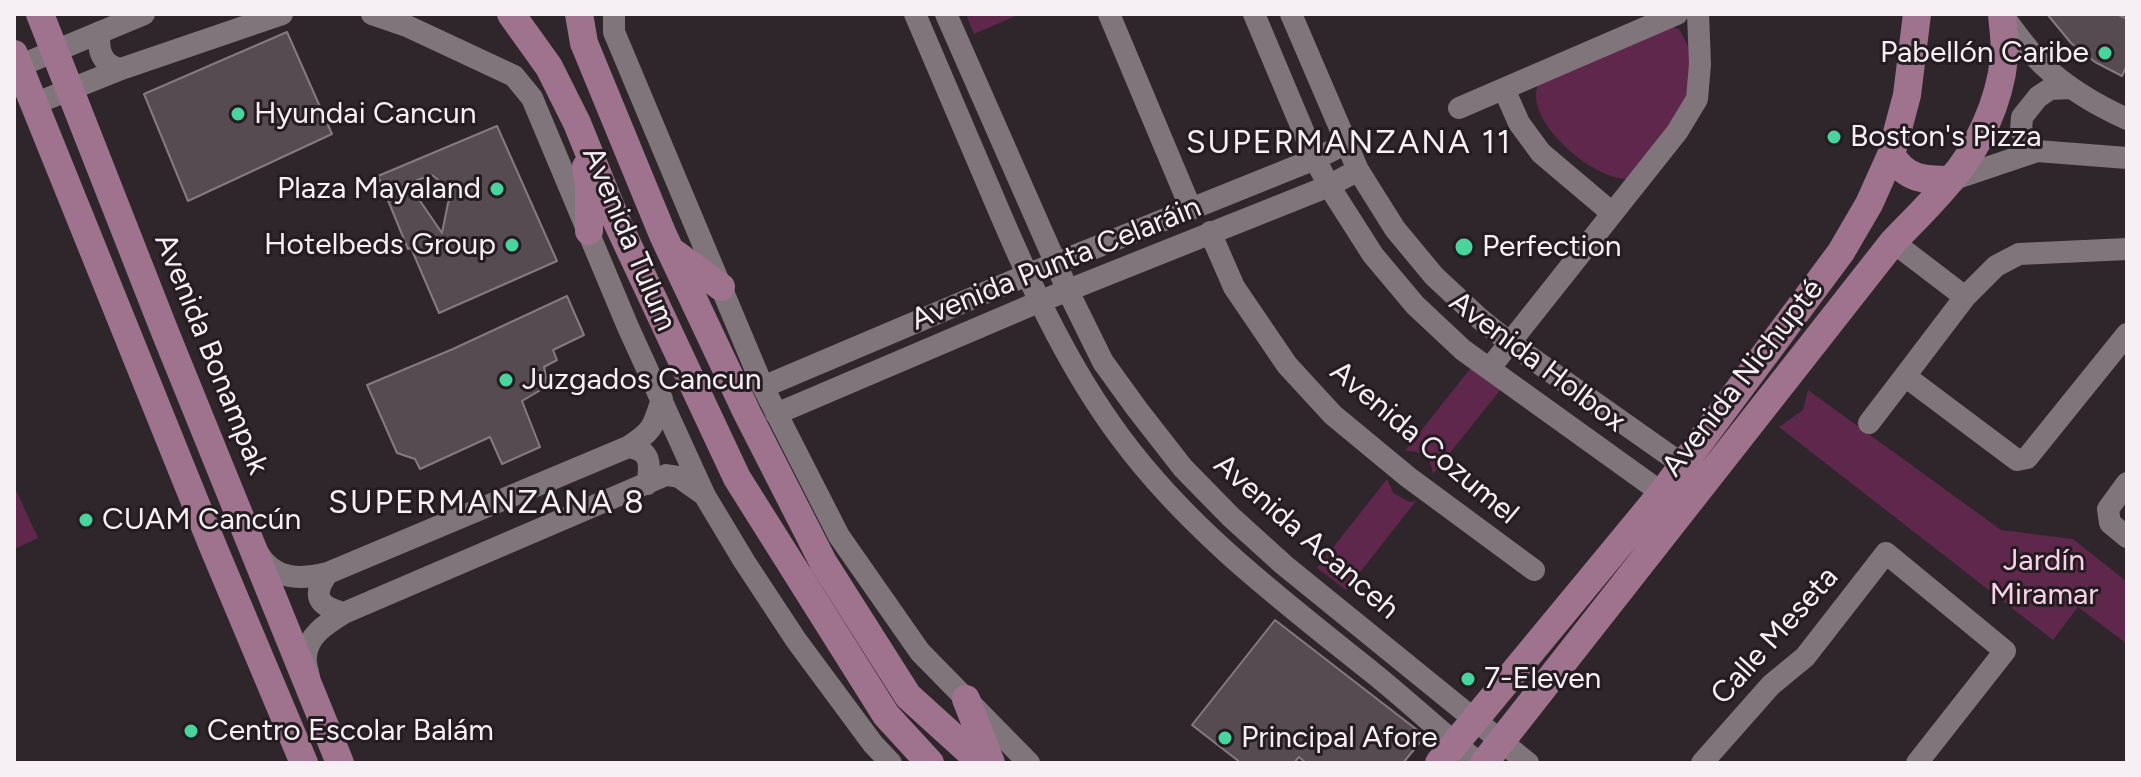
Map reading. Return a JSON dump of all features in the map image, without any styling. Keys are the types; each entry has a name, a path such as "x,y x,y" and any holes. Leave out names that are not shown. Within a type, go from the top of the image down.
{"main road":[{"name":"Avenida Bonampak","path":"40,14 340,763"},
{"name":"Avenida Tulum","path":"511,14 549,67 577,123 636,265 737,478 886,715 930,763"},
{"name":"Avenida Tulum","path":"579,14 584,43 668,248 823,562 908,696 982,763"},
{"name":"Avenida Nichupté","path":"1446,753 1662,493 1841,252 1862,218 1891,155 1907,95 1917,14"},
{"name":"Avenida Nichupté","path":"1481,763 1893,242 1951,180 1975,144 2000,83 2005,55 2002,14"},
{"path":"16,60 304,763"},
{"path":"577,123 589,185 589,231"},
{"path":"1891,155 1913,177 1951,180"},
{"path":"1862,218 1880,223 1893,242"},
{"path":"668,248 721,287"},
{"path":"966,699 991,763"}],"street":[{"path":"16,60 55,52 144,14"},
{"path":"34,104 121,69 282,14"},
{"name":"Avenida Tulum","path":"372,14 407,26 514,76 532,98 628,327 705,496 796,640 873,744 891,763"},
{"path":"614,14 614,32 763,387 839,536 920,652 1029,763"},
{"name":"Avenida Acanceh","path":"915,14 1027,275 1074,367 1121,438 1165,491 1217,544 1271,593 1376,675 1446,753 1481,763"},
{"name":"Avenida Acanceh","path":"946,14 1068,291 1103,362 1137,409 1183,468 1284,565 1528,763"},
{"path":"1109,14 1191,209"},
{"name":"Avenida Holbox","path":"1254,14 1329,186 1373,255 1415,305 1463,350 1662,493"},
{"name":"Avenida Holbox","path":"1291,14 1358,170 1395,229 1434,276 1510,343 1683,465"},
{"path":"1459,108 1677,14"},
{"path":"1489,369 1677,132 1697,99 1700,64 1698,14"},
{"path":"2002,14 2041,63 2071,88 2127,119"},
{"path":"100,32 98,43 101,56 110,66 121,69"},
{"path":"2037,151 2021,131 2022,117 2038,97 2050,89 2071,88"},
{"path":"1504,89 1519,123 1541,153 1612,213"},
{"name":"Avenida Punta Celaráin","path":"763,387 1345,144"},
{"path":"1951,180 2037,151 2127,158"},
{"name":"Avenida Punta Celaráin","path":"776,414 1041,301 1329,186 1358,170"},
{"name":"Avenida Cozumel","path":"1210,232 1234,287 1287,365 1333,415 1408,477 1534,570"},
{"path":"1893,242 1965,297"},
{"path":"1869,423 1965,297 1996,266 2019,254 2127,249"},
{"path":"1905,376 2017,460 2027,458 2120,358 2127,334"},
{"path":"248,536 265,564 283,574 304,579 328,573 628,447 647,434 654,424 662,399"},
{"path":"628,447 638,448 648,457 651,468 647,484"},
{"path":"311,690 306,656 311,641 323,626 344,613 666,475 679,477 705,496"},
{"path":"2127,483 2108,509 2110,523 2127,537"},
{"name":"Calle Meseta","path":"1702,763 1771,685 1805,657 1886,553 2005,651 1917,763"},
{"path":"328,573 319,585 320,599 327,609 344,613"}],"green space":[{"path":"966,14 1020,14 974,34"},
{"path":"1669,25 1680,30 1690,51 1688,101 1627,179 1613,177 1584,162 1557,138 1539,111 1536,98 1538,85"},
{"path":"1477,360 1506,383 1433,474 1424,456 1405,451"},
{"name":"Jardín Miramar","path":"1808,390 2001,530 2073,539 2127,582 2127,644 2078,607 2053,640 1779,427 1803,410"},
{"path":"1387,479 1393,493 1409,502 1416,501 1346,590 1317,568"},
{"path":"14,486 38,538 14,549"}],"building":[{"name":"Pabellón Caribe","path":"2047,14 2117,14 2127,19 2127,65 2122,76 2095,62 2071,43"},
{"name":"Hyundai Cancun","path":"287,32 332,134 188,201 144,94"},
{"path":"497,126 557,261 439,313 378,176","holes":["432,175 453,192 448,203 442,233 416,195 417,180"]},
{"name":"Juzgados Cancun","path":"567,296 584,335 553,350 557,360 544,367 545,384 522,401 540,447 502,464 490,437 420,469 415,459 397,453 367,385"},
{"path":"1275,620 1425,736 1403,763 1306,763 1299,757 1294,763 1241,763 1192,725"}],"place":[{"name":"Pabellón Caribe","path":"2105,53"},
{"name":"Hyundai Cancun","path":"238,114"},
{"name":"Boston's Pizza","path":"1834,137"},
{"name":"Plaza Mayaland","path":"497,189"},
{"name":"Hotelbeds Group","path":"512,245"},
{"name":"Perfection","path":"1464,247"},
{"name":"Juzgados Cancun","path":"506,380"},
{"name":"CUAM Cancún","path":"86,520"},
{"name":"7-Eleven","path":"1468,679"},
{"name":"Centro Escolar Balám","path":"191,731"},
{"name":"Principal Afore","path":"1225,738"}],"district":[{"name":"SUPERMANZANA 11","path":"1349,144"},
{"name":"SUPERMANZANA 8","path":"487,504"}]}
